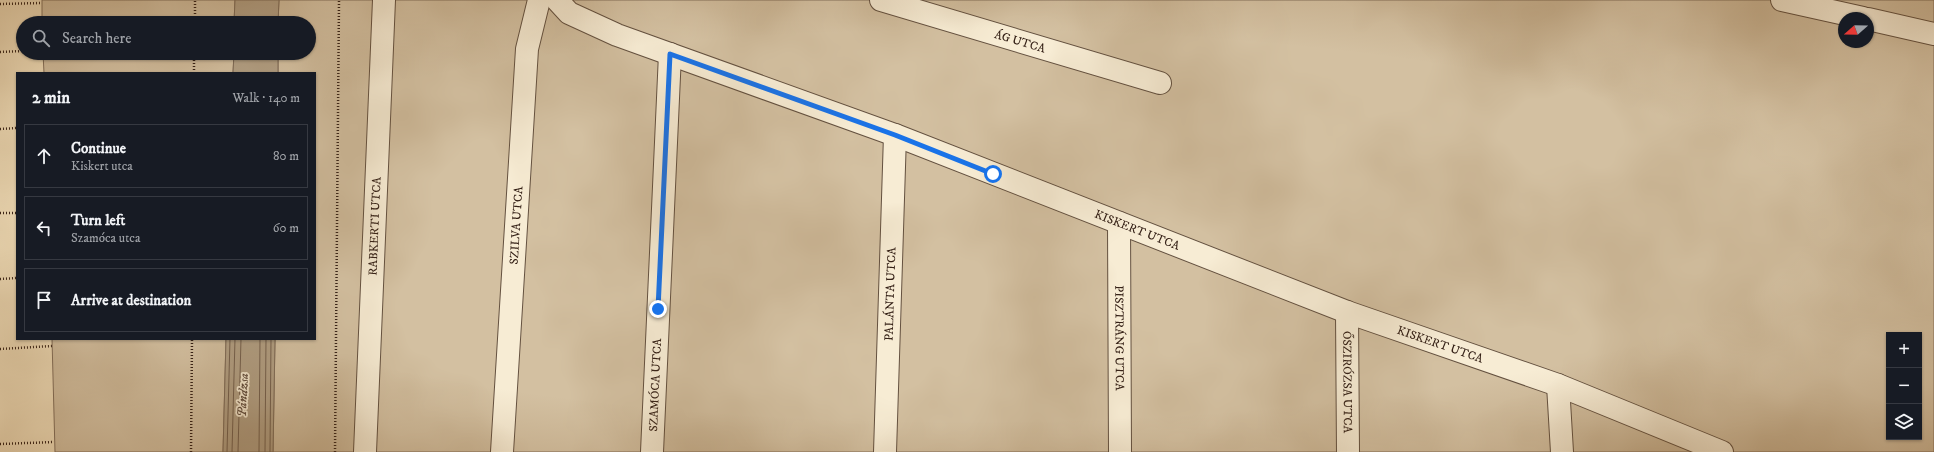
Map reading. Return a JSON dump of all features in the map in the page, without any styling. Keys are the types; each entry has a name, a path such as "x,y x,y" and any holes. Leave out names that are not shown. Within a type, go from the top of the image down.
{"street":[{"name":"RABKERTI UTCA","path":"365,452 384,0"},
{"name":"SZILVA UTCA","path":"502,452 527,49 539,0"},
{"name":"KISKERT UTCA","path":"556,0 569,13 617,35 895,135 1347,312 1558,385 1722,452"},
{"name":"ÁG UTCA","path":"881,0 1160,83"},
{"path":"1782,0 1838,12"},
{"path":"1874,20 1934,34"},
{"name":"SZAMÓCA UTCA","path":"652,452 670,54"},
{"name":"PALÁNTA UTCA","path":"885,452 895,135"},
{"name":"PISZTRÁNG UTCA","path":"1119,223 1120,452"},
{"name":"ŐSZIRÓZSA UTCA","path":"1347,312 1348,452"},
{"path":"1558,385 1562,452"}],"path":[{"path":"195,0 195,16"},
{"path":"335,452 339,0"},
{"path":"0,4 42,3"},
{"path":"0,52 16,51"},
{"path":"194,60 194,72"},
{"path":"0,129 16,128"},
{"path":"0,214 16,213"},
{"path":"0,279 16,278"},
{"path":"191,452 192,340"},
{"path":"0,349 52,346"},
{"path":"0,444 54,442"}],"shaded area":[{"path":"42,0 235,0 234,16 42,16"},
{"path":"279,0 1934,0 1934,452 273,452 275,340 316,340 316,72 278,72 278,60 316,60 316,16 278,16"},
{"path":"43,60 234,60 233,72 44,72"},
{"path":"52,340 226,340 223,452 55,452"}],"water":[{"path":"235,0 279,0 278,16 234,16"},
{"path":"234,60 278,60 278,72 233,72"},
{"name":"Pándzsa","path":"226,340 275,340 273,452 223,452"}],"route":[{"path":"658,309 670,54 895,135 993,174"}]}
